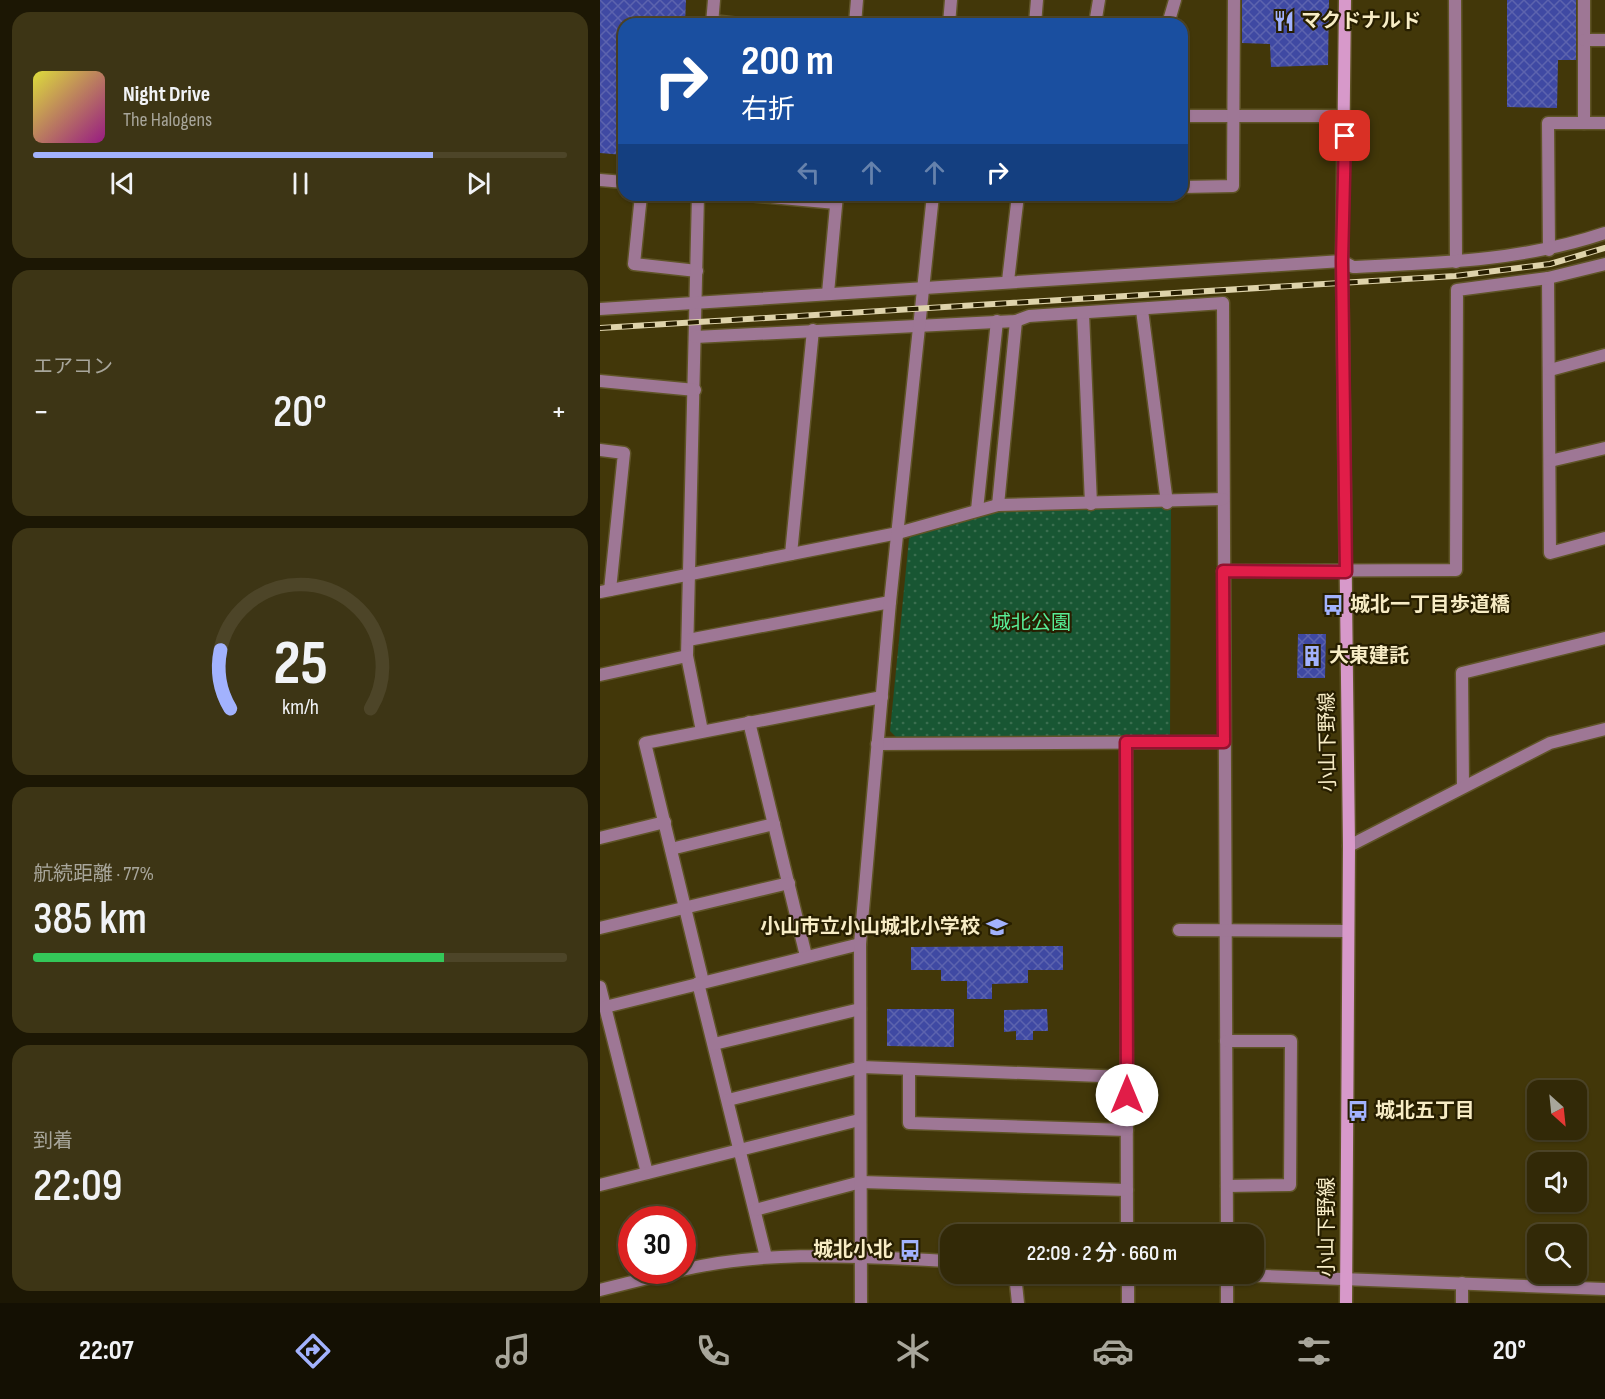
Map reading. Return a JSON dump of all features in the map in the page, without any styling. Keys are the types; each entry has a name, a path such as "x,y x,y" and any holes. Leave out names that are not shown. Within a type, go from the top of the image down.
{"main road":[{"name":"小山下野線","path":"1345,0 1342,261 1348,846 1346,1303"}],"street":[{"path":"712,18 714,0"},
{"path":"856,18 857,0"},
{"path":"950,18 951,0"},
{"path":"1036,18 1037,0"},
{"path":"1096,18 1099,0"},
{"path":"1170,18 1175,0"},
{"path":"1188,187 1233,186 1234,0"},
{"path":"1455,0 1456,262"},
{"path":"1584,0 1584,123"},
{"path":"1584,40 1605,40"},
{"path":"1188,116 1345,116"},
{"path":"1549,250 1548,123 1605,123"},
{"path":"600,180 618,182"},
{"path":"640,201 634,264 697,272"},
{"path":"698,201 687,656 702,731"},
{"path":"828,293 837,201"},
{"path":"861,1303 860,944 890,602 932,201"},
{"path":"1008,281 1017,201"},
{"path":"600,309 924,286 1342,261 1353,267 1456,262 1503,258 1549,250 1605,233"},
{"path":"1223,571 1456,570 1457,290 1548,278 1605,264"},
{"path":"1548,278 1550,553 1605,538"},
{"path":"695,337 1016,321 1029,316 1223,303 1227,1224"},
{"path":"1142,310 1167,503"},
{"path":"1083,313 1091,504"},
{"path":"977,510 996,321"},
{"path":"998,505 1016,321"},
{"path":"791,554 813,330"},
{"path":"1550,370 1605,355"},
{"path":"600,381 695,390"},
{"path":"1550,461 1605,448"},
{"path":"600,450 624,453 605,591 898,533 998,505 1167,503 1223,499"},
{"path":"688,640 890,602"},
{"path":"1463,786 1462,673 1605,638"},
{"path":"600,675 687,656"},
{"path":"766,1257 714,1044 685,908 645,742 882,697"},
{"path":"749,722 806,956"},
{"path":"1348,846 1550,743 1605,729"},
{"path":"1126,742 1127,1224"},
{"path":"877,744 1224,742"},
{"path":"600,838 665,822"},
{"path":"671,849 774,824"},
{"path":"600,928 789,884"},
{"path":"1179,930 1347,931"},
{"path":"605,1007 860,944"},
{"path":"600,987 647,1173"},
{"path":"714,1044 860,1008"},
{"path":"1226,1041 1291,1041 1290,1185 1227,1186"},
{"path":"728,1100 862,1067 1127,1077"},
{"path":"909,1070 909,1124 1127,1130"},
{"path":"600,1185 860,1120"},
{"path":"755,1210 861,1182 1127,1190"},
{"path":"696,1267 735,1259 766,1257 861,1257 940,1261"},
{"path":"1264,1275 1605,1289"},
{"path":"1462,1283 1462,1303"},
{"path":"600,1290 624,1284"},
{"path":"1016,1284 1018,1303"},
{"path":"1128,1284 1128,1303"},
{"path":"1227,1284 1227,1303"}],"green space":[{"name":"城北公園","path":"1022,508 1171,508 1170,737 896,737 890,731 909,539 913,534 986,513"}],"building":[{"path":"600,0 686,0 685,18 618,18 618,154 600,153"},
{"name":"マクドナルド","path":"1242,0 1329,0 1328,65 1271,67 1270,44 1242,43"},
{"path":"1507,0 1576,0 1576,60 1558,60 1557,108 1507,107"},
{"name":"大東建託","path":"1298,634 1326,634 1325,678 1297,678"},
{"path":"1063,946 1063,970 1028,970 1028,983 992,984 992,999 967,999 967,981 941,981 941,970 911,970 911,947"},
{"path":"887,1009 954,1009 954,1047 887,1046"},
{"path":"1047,1009 1048,1031 1033,1031 1033,1040 1016,1040 1016,1031 1004,1032 1004,1010"}],"railway":[{"path":"600,328 1455,276 1550,264 1605,248"}],"place":[{"name":"マクドナルド","path":"1284,21"},
{"name":"城北一丁目歩道橋","path":"1333,605"},
{"name":"大東建託","path":"1312,656"},
{"name":"小山市立小山城北小学校","path":"997,927"},
{"name":"城北五丁目","path":"1358,1111"},
{"name":"城北小北","path":"910,1250"}],"route":[{"path":"1127,1095 1126,742 1224,742 1223,571 1346,572 1342,261 1342,165 1345,136"}]}
